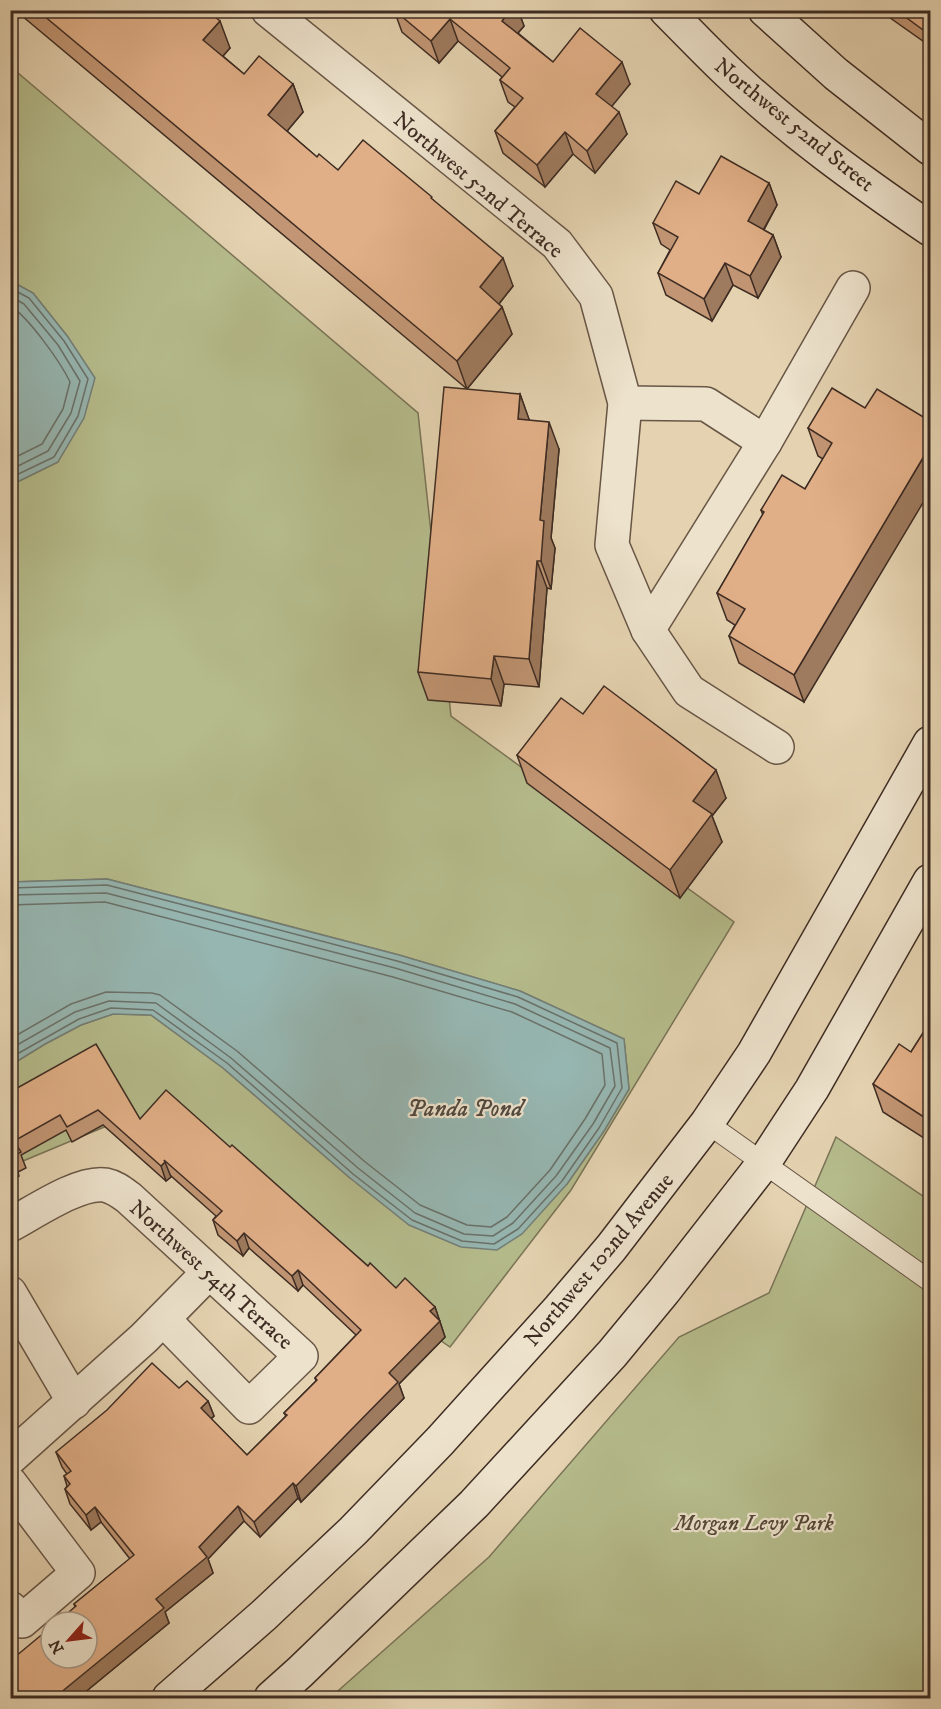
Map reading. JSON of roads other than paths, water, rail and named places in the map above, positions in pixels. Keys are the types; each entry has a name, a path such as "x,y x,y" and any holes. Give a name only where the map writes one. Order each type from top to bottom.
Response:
{"street":[{"name":"Northwest 52nd Terrace","path":"268,10 557,244 596,296 626,403 612,545 648,630 689,691 777,747"},
{"name":"Northwest 52nd Street","path":"666,10 729,73 777,115 833,161 930,229"},
{"path":"765,10 836,74 930,148"},
{"path":"648,630 765,442 853,288"},
{"path":"626,403 706,404 765,442"},
{"name":"Northwest 102nd Avenue","path":"169,1698 264,1616 353,1531 441,1441 611,1248 707,1123 754,1053 930,743"},
{"path":"271,1698 465,1512 624,1339 664,1291 763,1164 812,1089 930,881"},
{"name":"Northwest 54th Terrace","path":"10,1225 83,1187 103,1184 116,1188 301,1356 249,1407 163,1319"},
{"path":"10,1458 163,1319 209,1272"},
{"path":"10,1293 74,1402"},
{"path":"10,1484 78,1573 22,1621 10,1608"}],"lane":[{"path":"707,1123 930,1281"}],"water":[{"path":"11,281 33,293 68,337 95,378 84,418 58,462 11,485"},
{"name":"Panda Pond","path":"107,879 399,955 520,991 624,1039 629,1089 604,1131 567,1184 522,1234 497,1250 461,1247 409,1225 350,1178 223,1068 151,1015 113,1014 81,1025 11,1065 11,882"}],"park label":[{"name":"Morgan Levy Park","path":"754,1522"}]}
